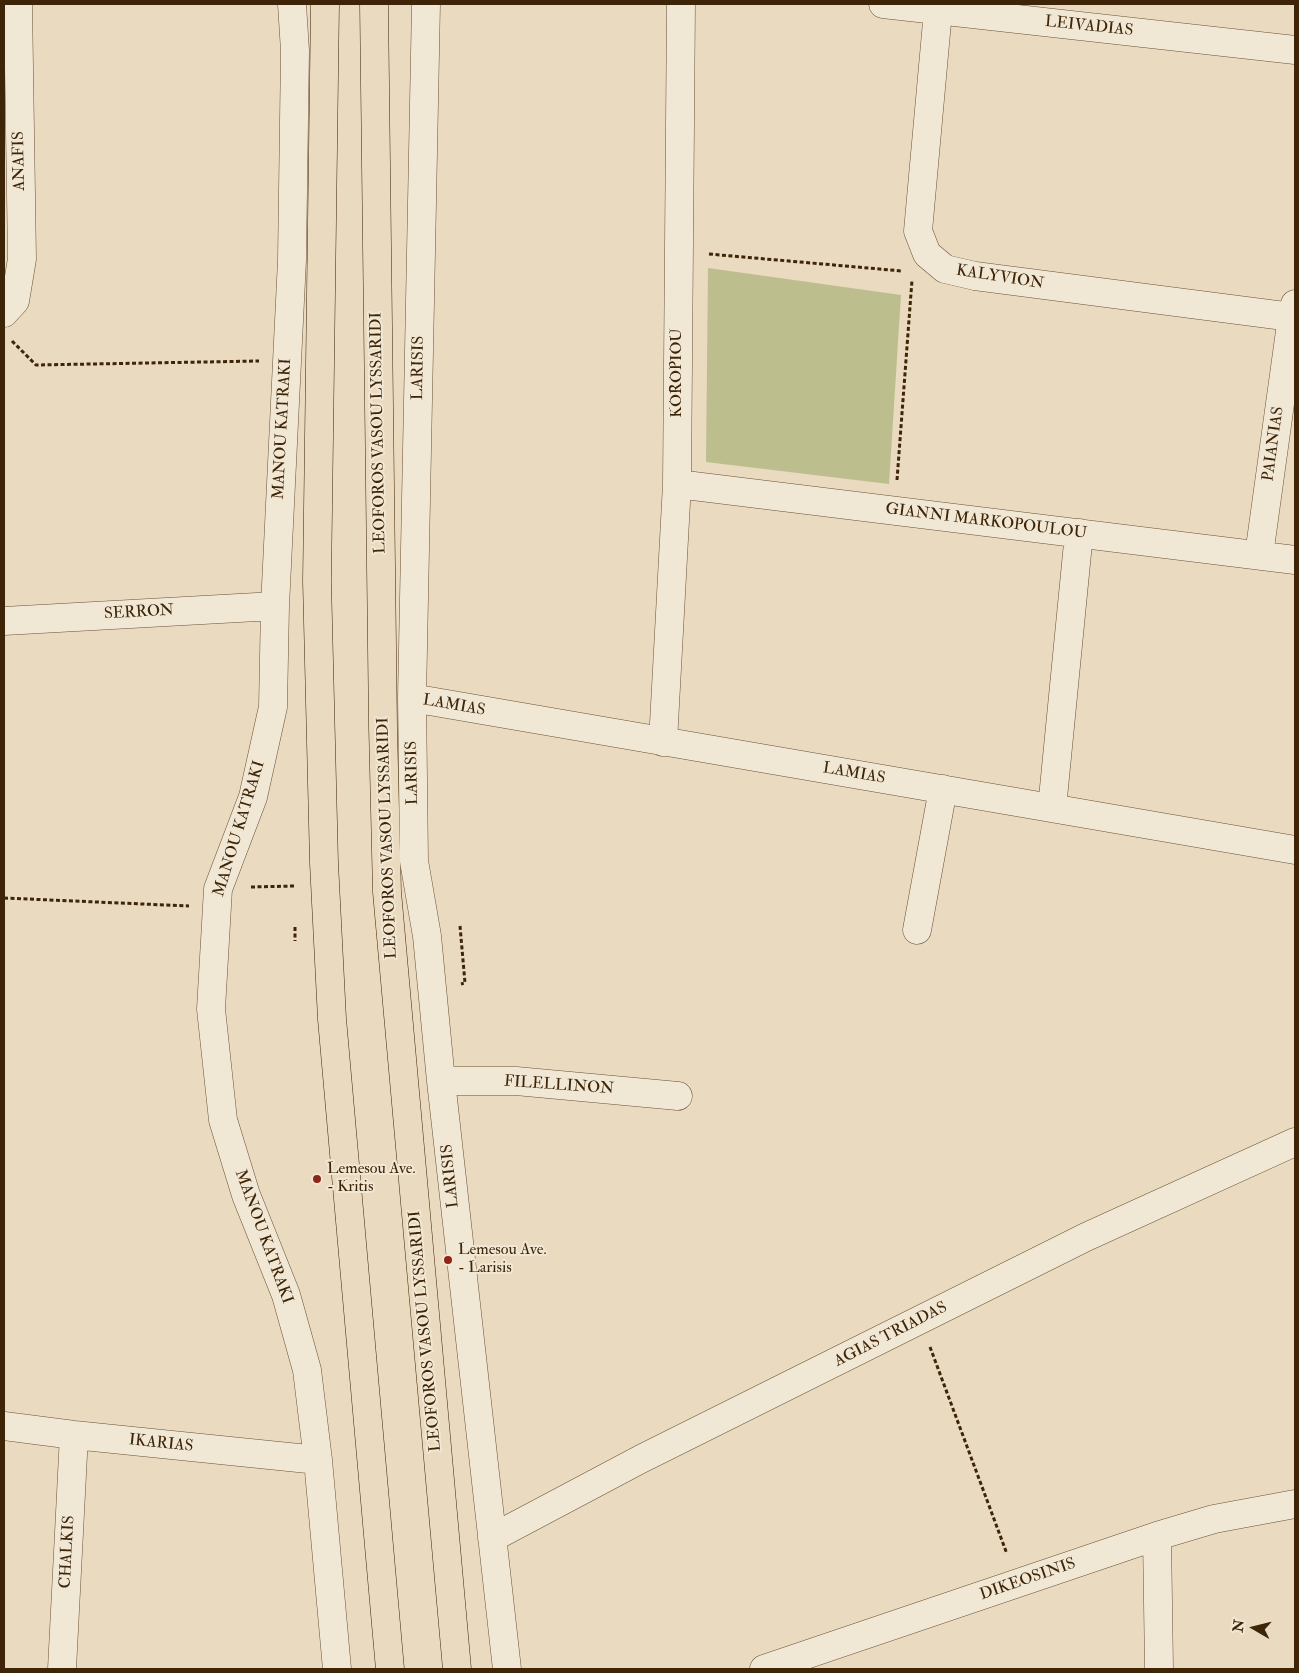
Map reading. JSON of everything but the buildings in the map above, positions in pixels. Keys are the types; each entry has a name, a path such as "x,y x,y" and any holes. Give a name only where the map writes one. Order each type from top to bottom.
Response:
{"main road":[{"path":"326,4 317,581 324,863 332,1019 390,1669"},
{"name":"LEOFOROS VASOU LYSSARIDI","path":"374,4 383,727 387,892 457,1669"}],"street":[{"name":"ANAFIS","path":"7,326 22,258 18,4"},
{"name":"MANOU KATRAKI","path":"292,4 295,50 292,260 275,606 273,707 253,797 218,898 211,1010 223,1120 246,1195 286,1295 307,1370 318,1460 338,1669"},
{"name":"LARISIS","path":"426,4 412,698 414,861 427,936 441,1081 507,1669"},
{"name":"KOROPIOU","path":"663,742 677,484 681,4"},
{"name":"LEIVADIAS","path":"882,4 1295,50"},
{"path":"919,263 918,231 938,11"},
{"name":"KALYVION","path":"919,263 976,276 1294,311"},
{"name":"PAIANIAS","path":"1259,555 1294,311"},
{"name":"GIANNI MARKOPOULOU","path":"677,484 1295,560"},
{"path":"1052,808 1079,533"},
{"name":"SERRON","path":"4,621 275,606"},
{"name":"LAMIAS","path":"412,698 1295,850"},
{"path":"917,930 944,789"},
{"name":"FILELLINON","path":"441,1081 516,1081 678,1096"},
{"name":"AGIAS TRIADAS","path":"492,1538 641,1460 1086,1237 1295,1142"},
{"name":"IKARIAS","path":"4,1426 74,1436 318,1460"},
{"name":"CHALKIS","path":"62,1669 74,1436"},
{"name":"DIKEOSINIS","path":"764,1669 1157,1536 1214,1520 1295,1504"},
{"path":"1157,1536 1158,1669"}],"path":[{"path":"679,251 919,263 894,511"},
{"path":"7,326 36,365 287,361"},
{"path":"4,898 218,898 294,885"},
{"path":"460,926 465,983"},
{"path":"921,1320 1018,1583"}],"green space":[{"path":"708,268 901,295 889,484 706,462"}],"place":[{"name":"Lemesou Ave. - Kritis","path":"317,1179"},
{"name":"Lemesou Ave. - Larisis","path":"448,1260"}]}
